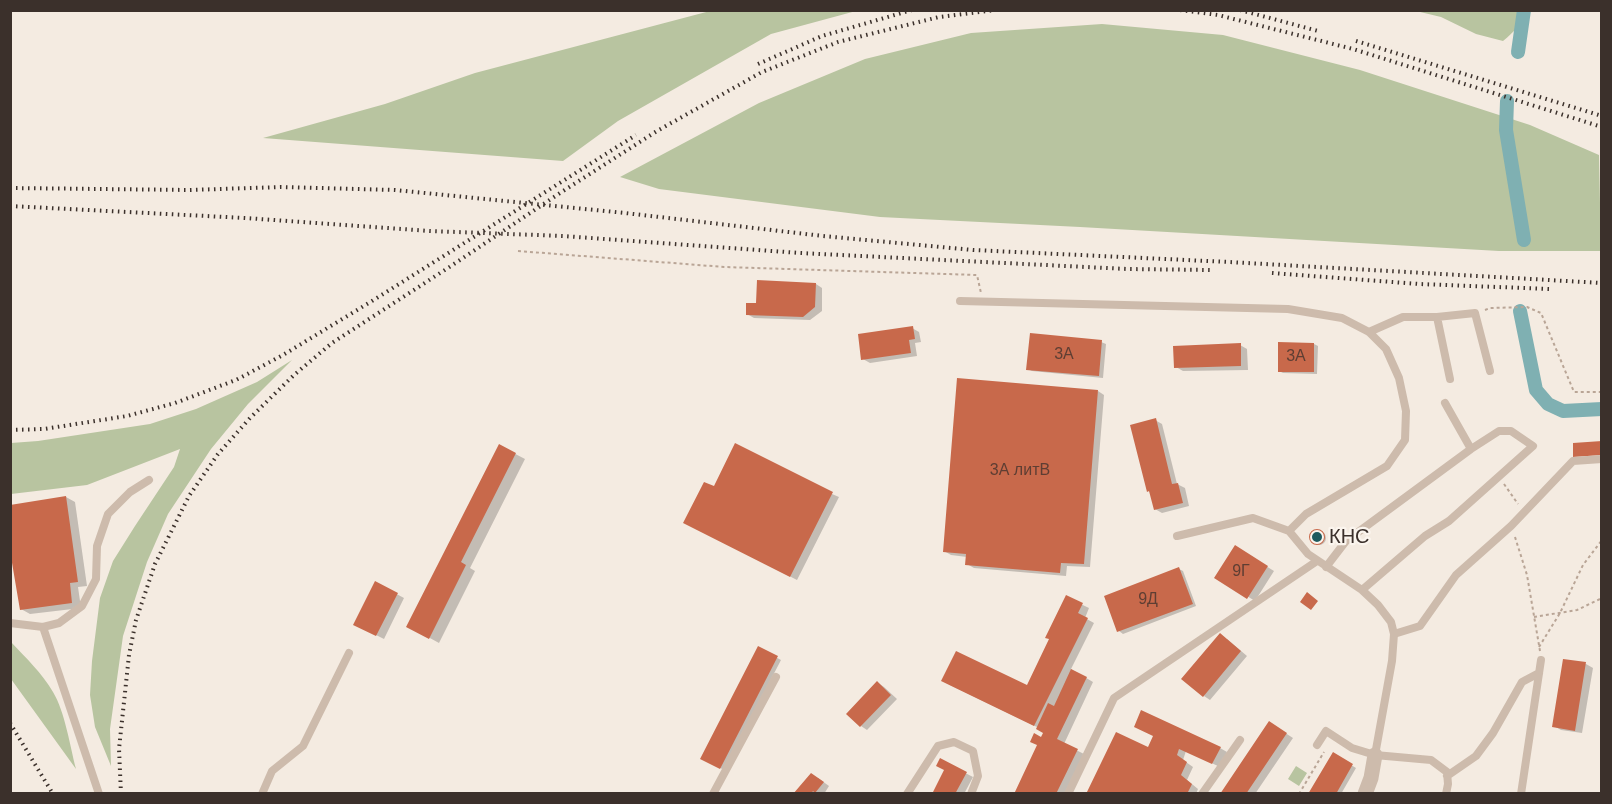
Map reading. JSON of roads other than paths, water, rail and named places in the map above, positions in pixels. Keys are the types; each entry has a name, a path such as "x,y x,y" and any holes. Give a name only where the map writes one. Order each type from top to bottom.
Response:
{"street":[{"path":"1365,794 1371,778 1375,754"}],"lane":[{"path":"960,301 1288,309 1342,318 1369,332 1386,349 1399,378 1406,411 1405,440 1387,466 1306,514 1289,531"},
{"path":"1369,332 1403,316 1437,317 1475,313 1490,371"},
{"path":"1437,317 1450,379"},
{"path":"1445,403 1471,449"},
{"path":"1326,567 1346,542 1471,449 1499,431 1510,431 1533,446 1449,521 1425,536 1362,590"},
{"path":"1394,634 1420,626 1456,575 1511,526 1573,461 1602,459"},
{"path":"10,623 43,627 60,623 82,606 96,579 97,546 108,514 130,492 149,480"},
{"path":"1177,536 1253,518 1289,531 1308,554 1362,590 1378,605 1391,622 1394,634 1392,661 1375,754"},
{"path":"1068,794 1114,698 1317,561"},
{"path":"43,627 99,794"},
{"path":"262,794 272,771 303,746 349,652"},
{"path":"1521,794 1541,660"},
{"path":"1447,776 1476,756 1493,733 1522,682 1539,673"},
{"path":"713,794 776,677"},
{"path":"1317,745 1326,731 1352,748 1375,754 1431,760 1447,772 1446,794"},
{"path":"1202,794 1240,740"},
{"path":"907,794 938,746 954,742 973,751 978,776 971,794"}],"waterway":[{"path":"1518,52 1524,10"},
{"path":"1507,101 1506,130 1524,240"},
{"path":"1520,311 1536,390 1548,404 1563,411 1602,409"}],"railway":[{"path":"758,64 822,36 912,10"},
{"path":"121,794 119,749 129,655 136,620 155,564 189,496 218,454 250,418 294,375 332,343 560,193 657,131 762,72 838,42 939,17 996,10"},
{"path":"1180,10 1218,15 1353,49 1602,127"},
{"path":"1240,10 1318,31"},
{"path":"1356,41 1602,116"},
{"path":"10,430 44,429 127,416 175,403 236,380 283,355 372,301 636,135"},
{"path":"10,188 190,190 281,187 395,190 973,250 1602,283"},
{"path":"10,206 245,218 430,231 563,236 800,253 1127,269 1212,270"},
{"path":"1272,273 1419,284 1550,289"},
{"path":"10,723 53,794"}],"place":[{"name":"КНС","path":"1317,537"}]}
